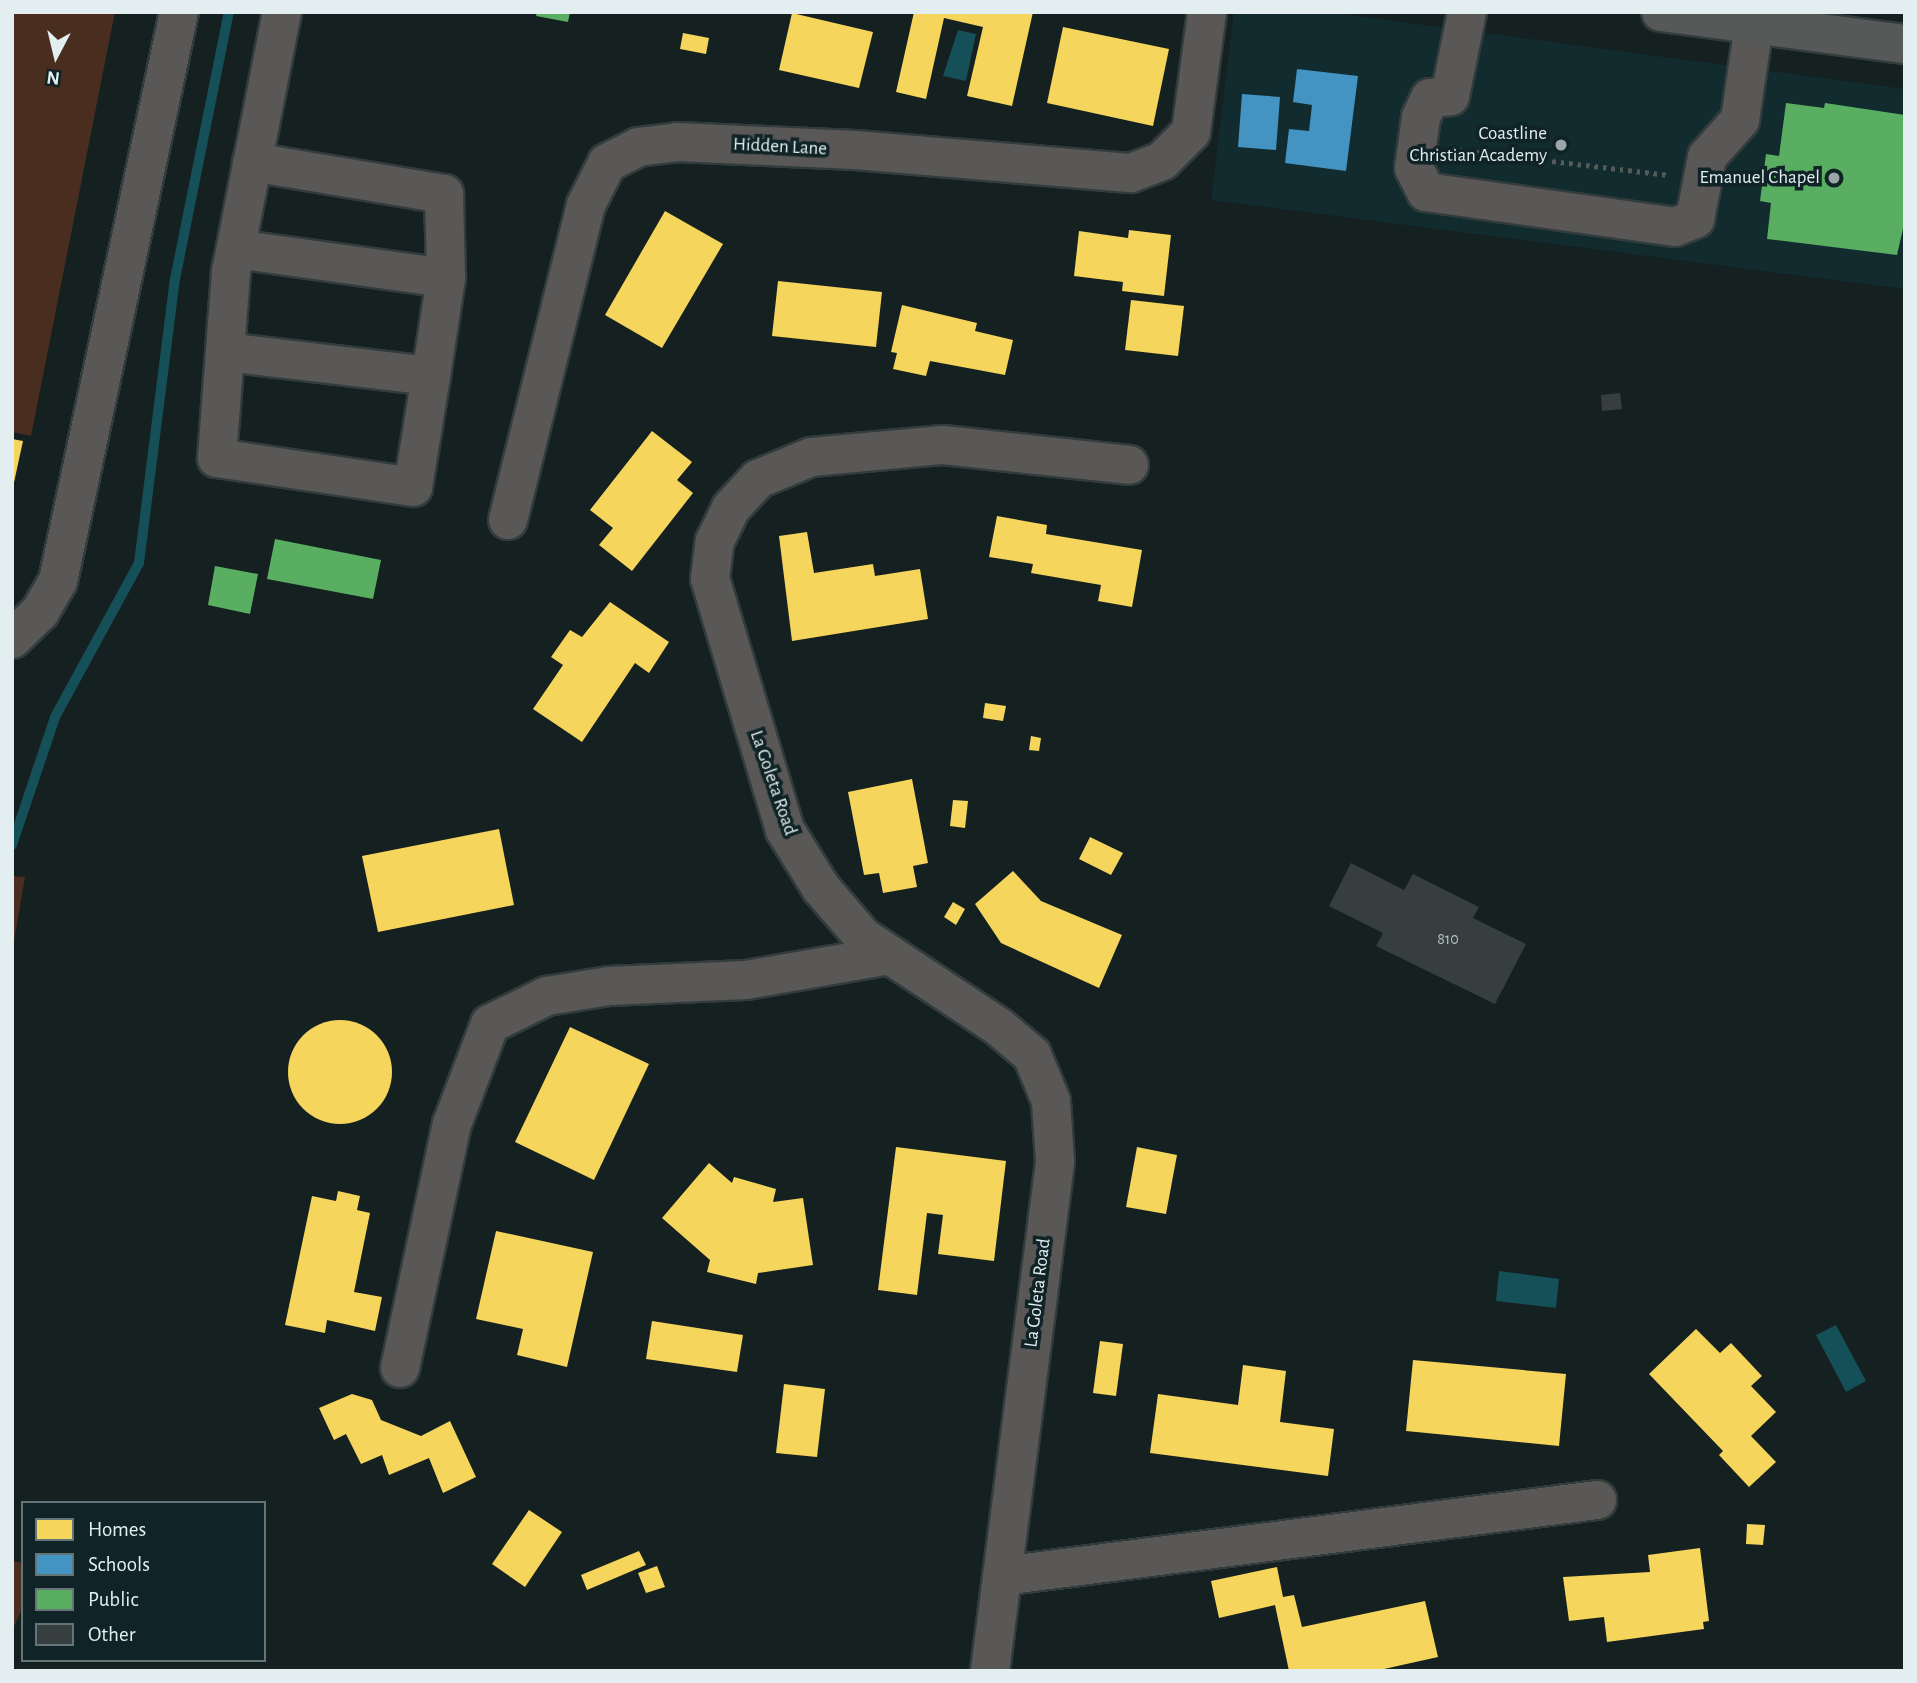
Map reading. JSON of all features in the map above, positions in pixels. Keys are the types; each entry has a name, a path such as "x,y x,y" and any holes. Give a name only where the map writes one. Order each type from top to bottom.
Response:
{"main road":[{"path":"1661,12 1905,44"}],"street":[{"path":"12,639 40,612 58,581 179,12"},
{"path":"252,162 444,194 446,278 413,487 217,458 236,249 252,162 282,12"},
{"name":"Hidden Lane","path":"508,520 586,205 607,163 638,147 677,142 855,150 1131,173 1162,161 1191,132 1207,12"},
{"path":"1466,12 1450,96 1430,98 1421,117 1415,168 1426,192 1682,227 1697,215 1707,157 1740,120 1754,24"},
{"path":"236,249 446,278"},
{"path":"226,352 431,376"},
{"name":"La Goleta Road","path":"990,1671 1055,1162 1051,1101 1032,1055 999,1027 863,937 821,888 785,830 710,579 715,541 730,508 758,478 811,457 864,450 943,445 1129,465"},
{"path":"400,1368 452,1124 490,1024 547,996 609,986 746,980 890,955"},
{"path":"1002,1576 1597,1500"}],"path":[{"path":"1446,148 1702,179"}],"shaded area":[{"path":"12,12 115,12 31,436 12,432"},
{"name":"Coastline Christian Academy","path":"1234,12 1326,12 1905,89 1905,289 1211,200"},
{"path":"12,876 25,877 12,953"},
{"path":"12,1561 21,1563 21,1611 12,1631"}],"water":[{"path":"958,30 976,34 966,81 943,76"},
{"path":"1499,1271 1559,1279 1556,1308 1496,1301"},
{"path":"1836,1325 1866,1381 1846,1392 1816,1335"}],"building: Homes":[{"path":"914,12 1033,12 1012,106 967,96 983,27 944,18 926,99 896,92"},
{"path":"792,13 873,32 859,88 779,70"},
{"path":"1063,27 1169,49 1153,126 1047,103"},
{"path":"683,33 709,38 706,54 680,49"},
{"path":"665,211 723,244 662,348 605,315"},
{"path":"1129,230 1171,235 1164,296 1122,291 1123,282 1074,276 1079,231 1128,238"},
{"path":"778,281 882,292 876,347 772,336"},
{"path":"1131,300 1184,306 1178,356 1125,350"},
{"path":"902,305 977,323 975,331 1013,340 1005,375 930,361 926,376 893,369 897,353 891,352"},
{"path":"652,431 692,462 677,480 693,493 632,571 599,545 613,528 590,510"},
{"path":"12,439 23,441 13,487 12,486"},
{"path":"997,516 1047,525 1046,534 1142,550 1132,607 1098,601 1101,585 1031,573 1033,564 989,557"},
{"path":"807,532 814,573 873,564 875,576 920,569 928,619 792,641 779,536"},
{"path":"610,602 669,642 649,673 635,663 582,742 533,709 563,665 551,657 570,630 582,637"},
{"path":"985,703 1006,706 1003,721 983,718"},
{"path":"1031,736 1041,738 1039,751 1029,750"},
{"path":"912,779 928,863 913,866 917,887 883,893 879,873 864,875 848,792"},
{"path":"953,800 968,801 965,828 950,826"},
{"path":"499,829 514,905 378,932 362,856"},
{"path":"1090,837 1123,853 1111,875 1079,859"},
{"path":"1013,871 1041,901 1122,935 1099,988 1001,943 975,904"},
{"path":"953,902 965,909 956,925 944,917"},
{"path":"340,1020 360,1024 377,1035 388,1052 392,1072 388,1092 377,1109 360,1120 340,1124 320,1120 303,1109 292,1092 288,1072 292,1052 303,1035 320,1024"},
{"path":"570,1027 649,1064 594,1180 515,1142"},
{"path":"896,1147 1006,1161 994,1261 938,1254 943,1215 927,1213 917,1295 878,1290"},
{"path":"1137,1147 1177,1155 1166,1214 1126,1207"},
{"path":"709,1163 732,1183 734,1177 776,1189 773,1202 803,1198 813,1265 758,1273 756,1284 707,1272 710,1260 662,1218"},
{"path":"338,1191 360,1196 357,1210 370,1213 354,1292 382,1297 375,1331 327,1320 325,1333 285,1325 312,1196 336,1201"},
{"path":"496,1231 593,1252 567,1367 517,1355 523,1329 476,1319"},
{"path":"652,1321 743,1335 737,1372 646,1359"},
{"path":"1696,1329 1720,1353 1731,1343 1762,1376 1751,1386 1776,1412 1751,1436 1776,1462 1749,1487 1719,1455 1723,1451 1649,1374"},
{"path":"1100,1341 1123,1344 1116,1396 1093,1393"},
{"path":"1413,1360 1566,1374 1559,1446 1406,1431"},
{"path":"1243,1365 1286,1371 1280,1422 1334,1429 1328,1476 1150,1453 1158,1394 1238,1405"},
{"path":"784,1384 825,1389 817,1457 776,1453"},
{"path":"352,1394 372,1400 381,1420 421,1436 450,1421 476,1477 443,1493 429,1458 389,1475 382,1455 361,1464 346,1434 334,1440 319,1408"},
{"path":"529,1510 562,1532 525,1587 492,1564"},
{"path":"1747,1524 1765,1525 1763,1545 1746,1544"},
{"path":"1700,1548 1709,1621 1703,1622 1704,1629 1607,1642 1604,1617 1569,1621 1563,1577 1650,1572 1648,1555"},
{"path":"639,1551 646,1565 587,1590 581,1575"},
{"path":"657,1566 665,1587 646,1593 638,1573"},
{"path":"1277,1567 1283,1597 1294,1595 1302,1627 1425,1601 1438,1657 1375,1671 1289,1671 1275,1605 1219,1618 1211,1581"}],"building: Schools":[{"path":"1297,69 1358,76 1346,171 1285,163 1289,129 1309,131 1312,105 1293,102"},
{"path":"1242,94 1280,97 1276,150 1238,147"}],"building: Public":[{"path":"537,12 570,12 568,22 536,16"},
{"name":"Emanuel Chapel","path":"1786,103 1824,108 1825,103 1905,115 1905,220 1897,255 1767,239 1771,203 1760,201 1766,154 1779,156"},
{"path":"275,539 381,560 373,599 267,579"},
{"path":"215,566 258,574 250,614 208,605"}],"building: Other":[{"path":"1620,393 1622,409 1602,411 1601,395"},
{"path":"1351,863 1404,890 1413,874 1479,907 1473,918 1526,944 1495,1004 1376,946 1383,933 1329,906"}],"waterway":[{"path":"12,845 55,717 139,563 175,279 229,12"}],"place":[{"name":"Coastline Christian Academy","path":"1561,145"},
{"name":"Emanuel Chapel","path":"1834,178"}]}
